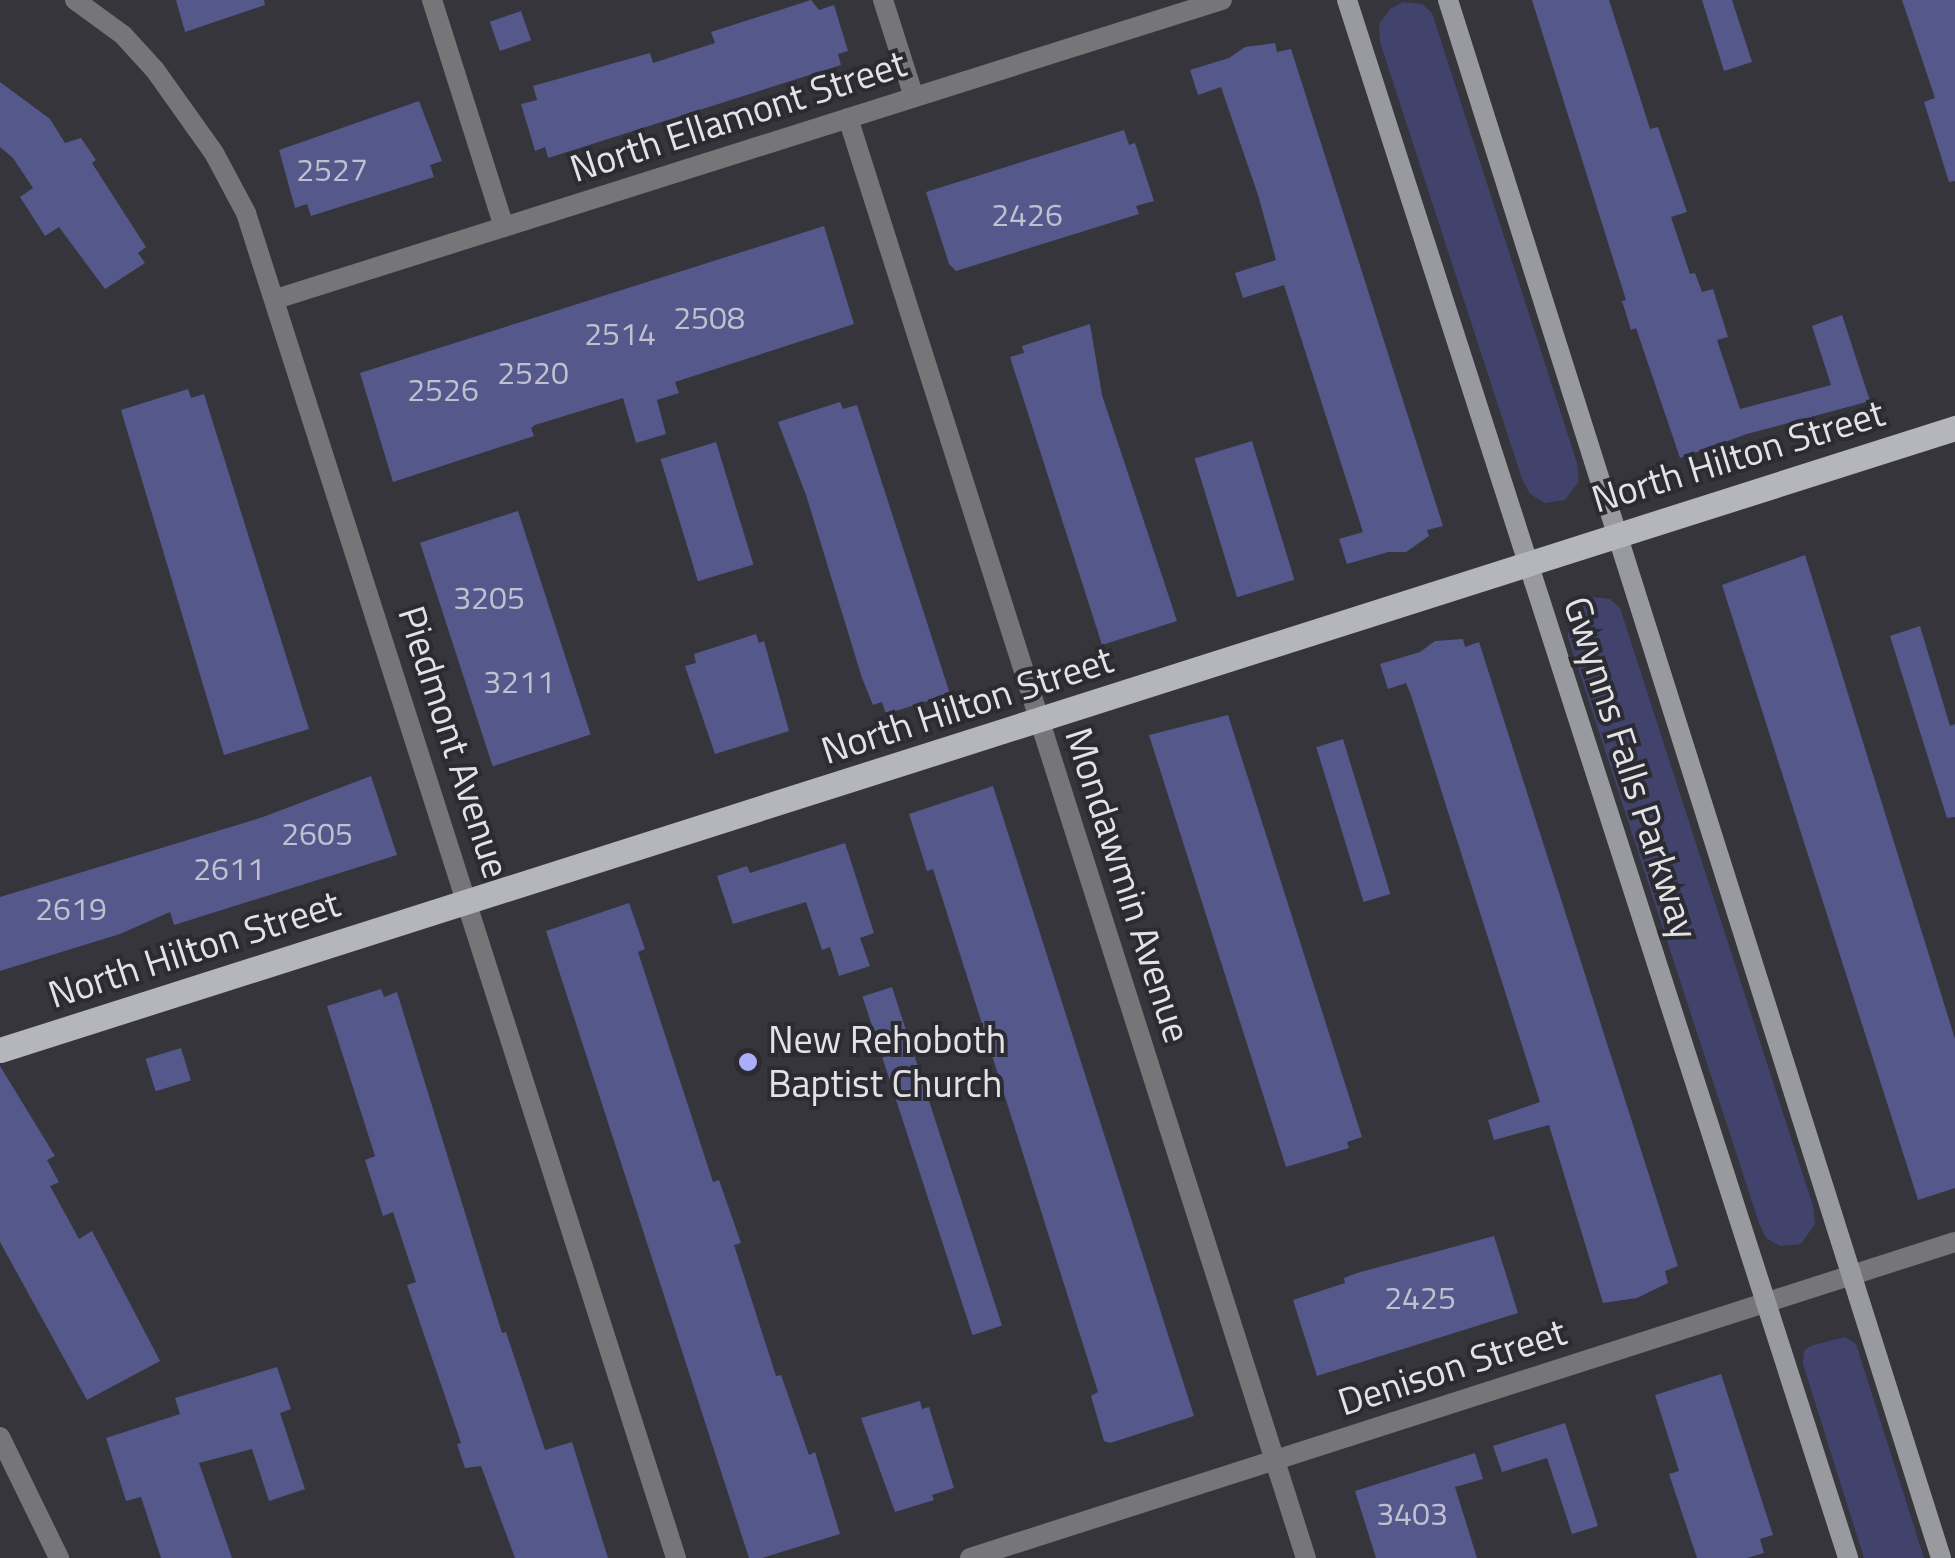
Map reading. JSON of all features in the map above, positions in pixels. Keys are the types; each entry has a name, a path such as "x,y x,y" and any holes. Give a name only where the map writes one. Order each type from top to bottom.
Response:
{"main road":[{"name":"Gwynns Falls Parkway","path":"1347,0 1848,1558"},
{"name":"Gwynns Falls Parkway","path":"1448,0 1940,1558"},
{"name":"North Hilton Street","path":"0,1050 1333,629 1616,532 1955,428"}],"street":[{"name":"Piedmont Avenue","path":"75,0 123,35 184,108 246,213 676,1558"},
{"path":"432,0 504,227"},
{"path":"883,0 914,97"},
{"name":"North Ellamont Street","path":"276,299 1222,0"},
{"name":"Mondawmin Avenue","path":"848,118 1306,1558"},
{"name":"Denison Street","path":"970,1558 1955,1242"},
{"path":"0,1437 58,1558"}],"shaded area":[{"path":"1403,2 1422,4 1432,13 1577,463 1579,481 1565,500 1545,503 1530,494 1522,479 1380,42 1379,24 1390,9"},
{"path":"1592,597 1610,599 1620,608 1813,1206 1815,1224 1801,1244 1780,1246 1766,1238 1759,1223 1568,637 1568,619 1578,604"},
{"path":"1845,1337 1856,1344 1924,1558 1864,1558 1803,1364 1804,1351 1810,1346"}],"building":[{"path":"176,0 264,0 265,5 185,32"},
{"path":"811,0 819,10 834,5 848,51 838,54 841,65 548,158 545,147 535,151 521,104 537,100 533,86 650,53 653,63 715,43 711,32"},
{"path":"1532,0 1609,0 1650,129 1658,127 1687,212 1671,217 1690,274 1695,273 1702,292 1713,289 1728,337 1717,340 1740,409 1831,385 1812,326 1842,315 1870,401 1747,434 1680,458 1636,328 1631,330 1622,301 1626,300"},
{"path":"1702,0 1732,0 1752,62 1724,71"},
{"path":"1902,0 1955,0 1955,181 1949,182 1924,102 1935,98"},
{"path":"521,11 531,40 500,51 490,22"},
{"path":"1275,43 1277,52 1291,49 1443,526 1427,530 1429,536 1406,552 1388,552 1347,564 1339,539 1363,532 1284,285 1243,298 1235,273 1276,260 1258,195 1221,87 1198,95 1190,70 1229,58 1245,47"},
{"path":"0,82 50,119 65,143 81,138 96,160 92,163 146,247 138,253 145,263 105,289 59,227 45,236 20,197 33,188 13,158 0,147"},
{"path":"419,101 442,161 430,165 434,177 311,216 307,204 295,208 279,150"},
{"path":"1124,130 1129,145 1135,143 1154,201 1136,206 1139,214 956,271 949,264 926,192"},
{"path":"824,226 854,324 675,382 679,393 657,400 666,434 636,443 623,398 535,425 531,428 534,436 393,482 360,373"},
{"path":"1090,324 1102,395 1177,621 1102,645 1010,357 1024,353 1022,346"},
{"path":"188,389 191,398 204,394 309,729 224,755 121,410"},
{"path":"840,402 843,409 857,405 950,694 886,714 882,702 873,705 862,678 806,495 778,422"},
{"path":"1252,441 1294,580 1237,597 1195,459"},
{"path":"716,442 753,564 698,581 661,459"},
{"path":"518,511 591,734 493,766 420,543"},
{"path":"1805,555 1955,1039 1955,1188 1918,1200 1722,585"},
{"path":"1920,626 1950,726 1955,724 1955,817 1947,818 1890,636"},
{"path":"756,634 759,643 764,641 789,731 715,754 685,666 696,663 694,654"},
{"path":"1463,639 1465,647 1479,642 1678,1266 1665,1271 1668,1283 1637,1298 1603,1303 1549,1125 1494,1140 1488,1120 1540,1102 1411,695 1406,683 1388,689 1380,664 1420,652 1435,641"},
{"path":"1228,715 1362,1137 1347,1142 1349,1148 1286,1167 1149,735"},
{"path":"1343,739 1390,894 1364,902 1316,747"},
{"path":"371,776 397,855 174,925 170,912 120,934 0,971 0,897 263,817"},
{"path":"993,786 1194,1416 1110,1443 1104,1441 1091,1396 1098,1392 933,869 927,871 909,814"},
{"path":"845,843 874,933 860,938 870,966 839,976 830,947 822,950 806,902 733,924 717,876 747,866 750,873"},
{"path":"629,903 645,949 638,952 713,1182 719,1180 741,1243 734,1245 776,1376 781,1375 809,1455 815,1452 840,1534 762,1558 749,1558 546,931"},
{"path":"892,987 1002,1326 973,1335 863,997"},
{"path":"381,989 384,997 397,992 502,1333 506,1332 545,1450 572,1442 608,1558 515,1558 481,1466 465,1468 457,1444 461,1443 407,1285 416,1282 393,1212 383,1216 365,1160 375,1156 327,1006"},
{"path":"181,1048 191,1081 156,1091 146,1059"},
{"path":"0,1066 55,1156 47,1160 59,1182 50,1186 79,1239 92,1231 160,1361 87,1400 0,1242"},
{"path":"1494,1236 1518,1313 1317,1376 1293,1300 1345,1283 1344,1278 1357,1273"},
{"path":"277,1367 291,1409 280,1413 305,1489 269,1501 252,1449 199,1463 232,1558 161,1558 141,1497 126,1501 106,1438 180,1414 175,1398"},
{"path":"1721,1374 1773,1535 1760,1539 1764,1553 1747,1558 1697,1558 1669,1474 1679,1471 1655,1395"},
{"path":"920,1401 922,1409 929,1407 954,1488 932,1495 934,1500 895,1512 861,1418"},
{"path":"1565,1423 1598,1526 1572,1534 1547,1458 1502,1472 1493,1446"},
{"path":"1475,1453 1483,1479 1455,1487 1477,1558 1376,1558 1355,1491"}],"place":[{"name":"New Rehoboth Baptist Church","path":"748,1062"}]}
